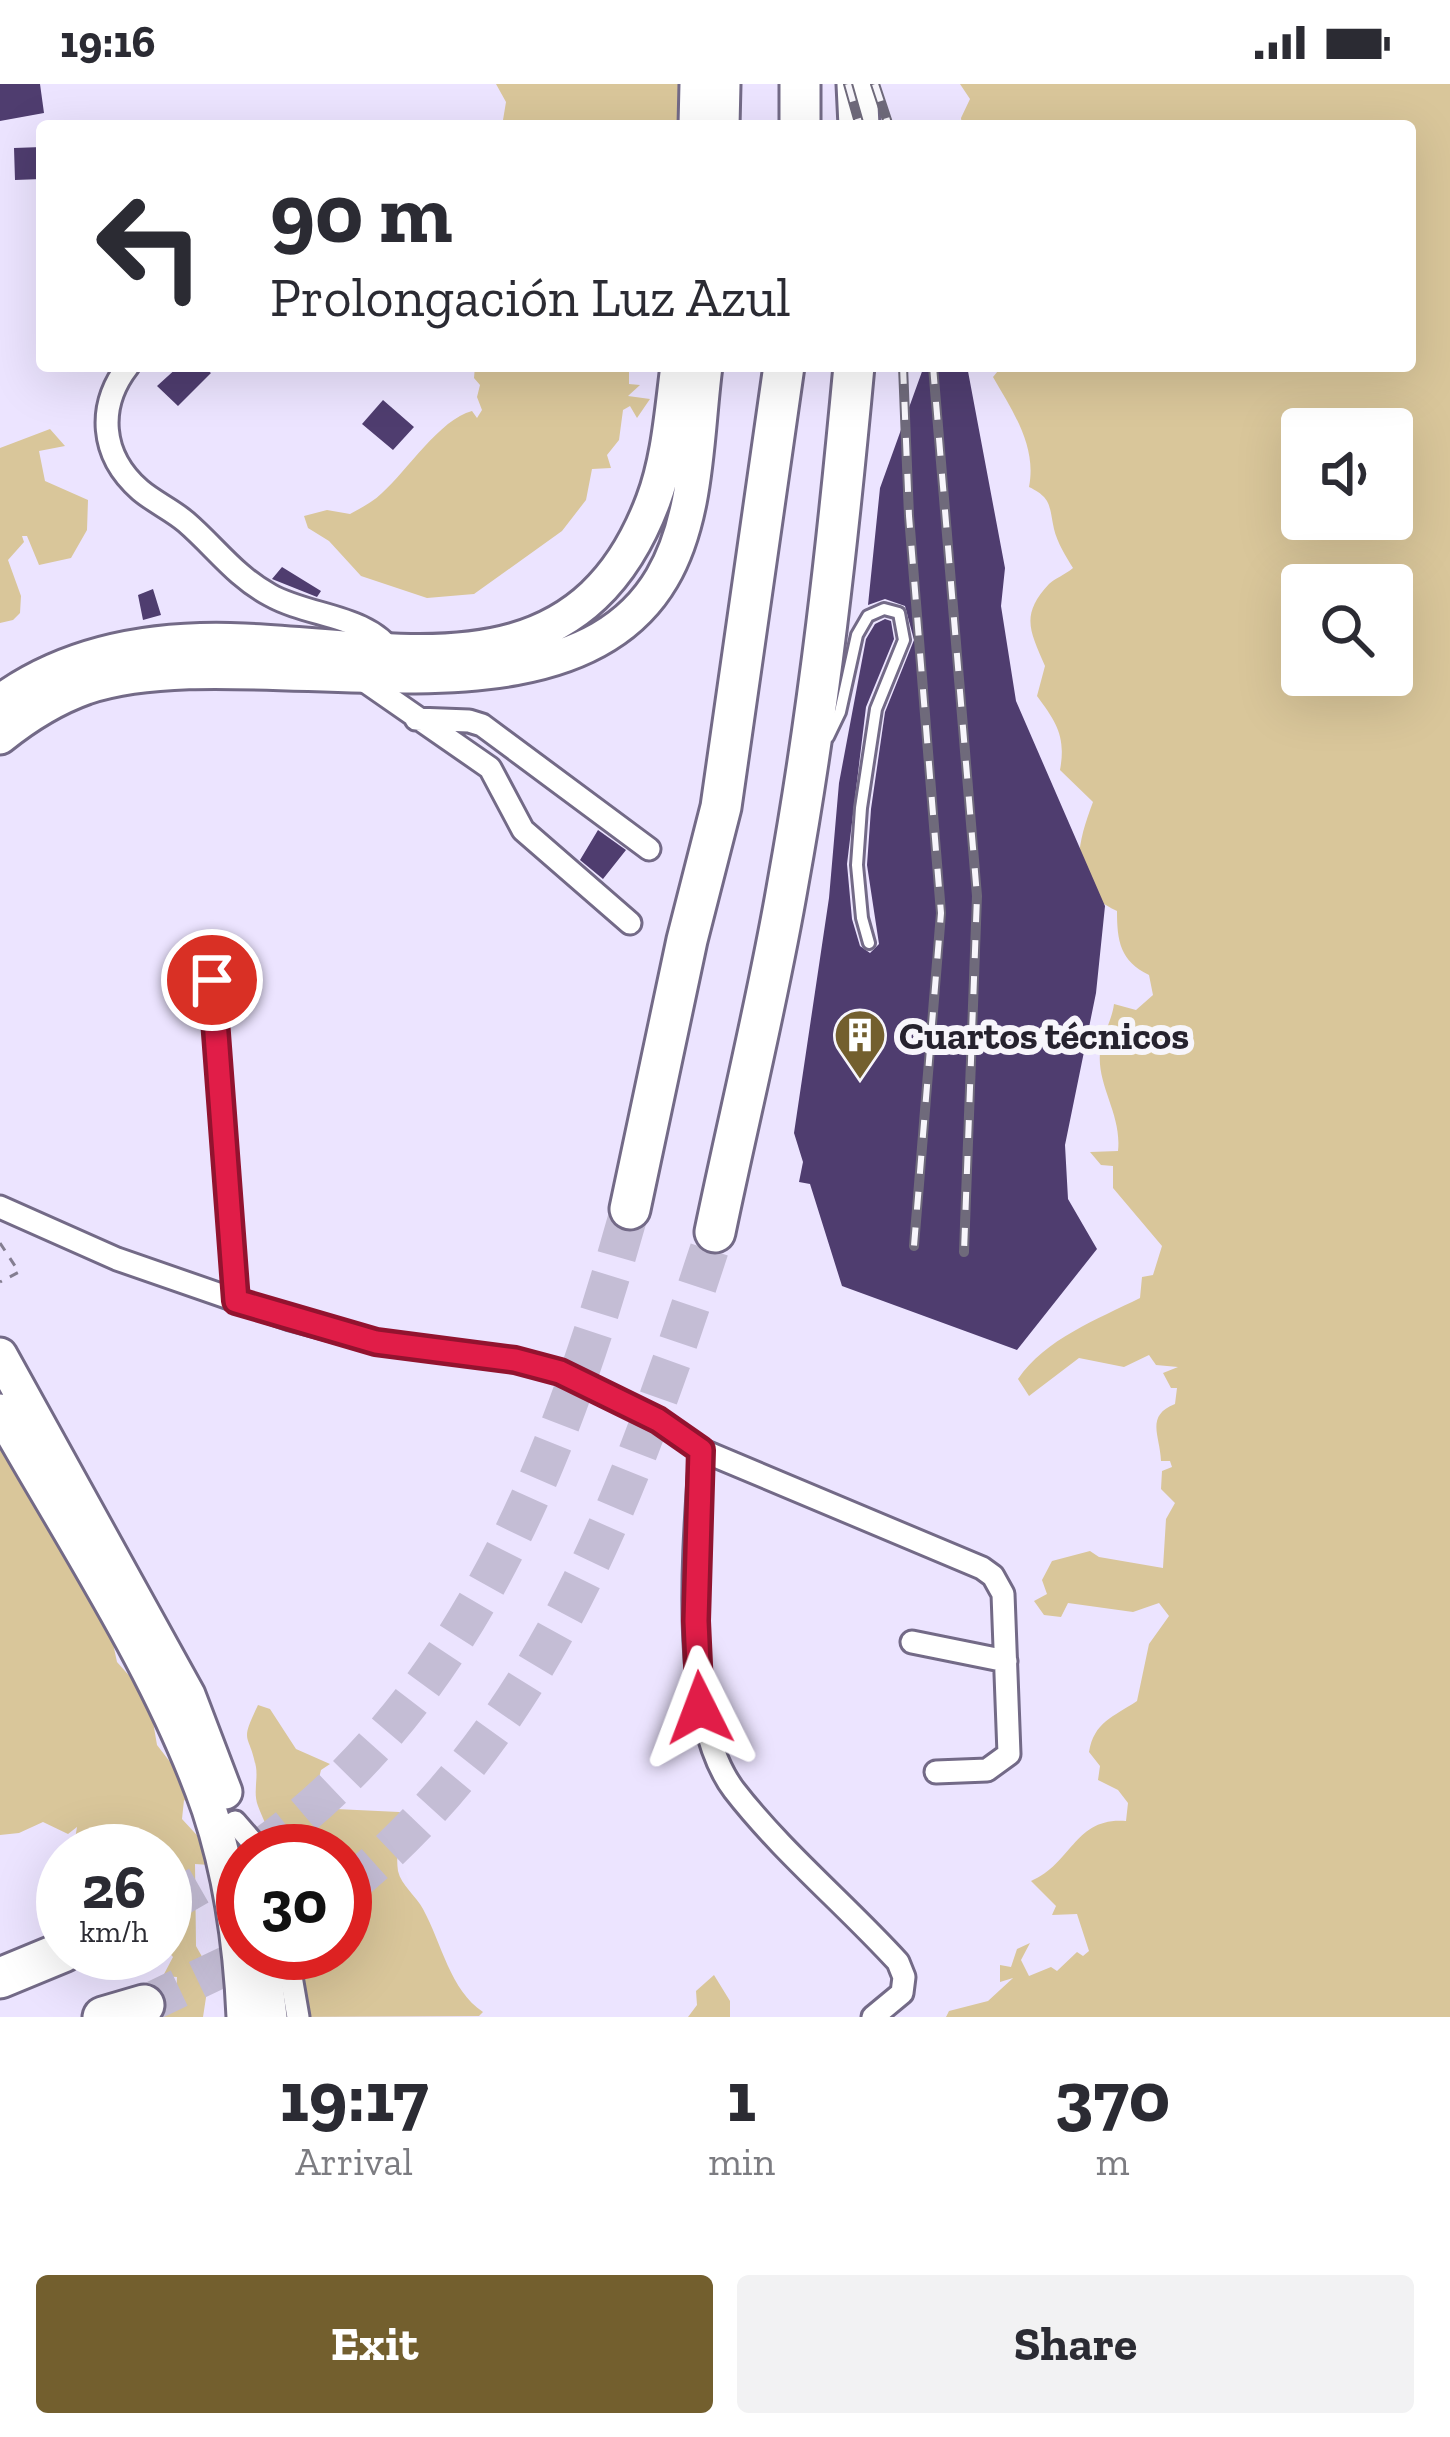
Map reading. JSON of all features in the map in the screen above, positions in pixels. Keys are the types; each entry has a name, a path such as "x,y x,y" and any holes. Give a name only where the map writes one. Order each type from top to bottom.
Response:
{"highway":[{"path":"800,84 800,120"},
{"path":"857,84 860,120"},
{"path":"630,1209 687,940 721,807 783,372"},
{"path":"715,1232 805,783 824,657 853,372"},
{"path":"0,1978 36,1963"},
{"path":"103,2017 144,2005"}],"main road":[{"path":"696,120 697,84"},
{"path":"722,120 723,84"},
{"path":"0,702 21,686 71,662 149,645 244,641 394,654 486,647 538,632 581,608 609,582 654,499 677,372"},
{"path":"0,737 62,697 130,677 237,669 460,674 531,664 598,643 629,621 662,578 680,537 704,372"},
{"path":"0,1355 188,1694 234,1824"},
{"path":"0,1411 168,1711 194,1772 225,1870 244,2017"},
{"path":"265,1980 270,2017"}],"street":[{"path":"124,372 113,386 105,420 119,466 135,486 188,524 226,565 266,594 375,632 394,654"},
{"path":"355,675 490,768 523,830 630,923"},
{"path":"416,719 482,725 649,848"},
{"path":"212,980 236,1301"},
{"path":"0,1207 117,1259 236,1301 376,1342 515,1360 560,1372 641,1411 701,1450 982,1568 1003,1594 1009,1754 986,1770 936,1772"},
{"path":"701,1450 696,1621 700,1708 706,1734 733,1788 898,1962 904,1977 902,1993 877,2014"},
{"path":"912,1642 1006,1661"},
{"path":"292,1980 298,2017"}],"lane":[{"path":"805,783 841,712 857,635 868,616 884,609 898,613 904,640 877,709 861,808 857,865 869,943"}],"path":[{"path":"0,1243 19,1272 0,1282"}],"shaded area":[{"path":"496,84 679,84 677,120 503,120 506,102"},
{"path":"960,84 1450,84 1450,2017 946,2017 949,2011 988,2001 1013,1978 1000,1982 1000,1965 1011,1967 1017,1949 1030,1943 1021,1960 1029,1976 1051,1967 1057,1971 1077,1952 1083,1956 1089,1951 1077,1914 1052,1915 1056,1906 1031,1881 1095,1826 1126,1821 1128,1803 1118,1790 1098,1780 1100,1766 1089,1752 1100,1727 1137,1701 1149,1644 1169,1616 1159,1603 1133,1612 1068,1603 1061,1617 1044,1615 1034,1601 1047,1594 1042,1580 1052,1561 1090,1551 1099,1557 1163,1568 1166,1519 1175,1503 1161,1489 1162,1471 1172,1467 1170,1461 1161,1461 1156,1427 1160,1414 1175,1404 1177,1388 1171,1388 1163,1373 1178,1367 1156,1365 1149,1355 1124,1367 1079,1358 1029,1396 1018,1379 1057,1341 1140,1298 1142,1277 1153,1275 1162,1246 1113,1188 1113,1166 1101,1165 1090,1152 1118,1151 1100,1065 1114,1004 1136,1010 1153,995 1149,975 1122,949 1117,911 1089,891 1083,878 1080,850 1093,802 1060,770 1058,731 1037,696 1045,666 1030,624 1040,595 1073,568 1057,539 1048,504 1029,487 1026,443 993,377 997,372 1416,372 1416,120 961,120 970,99"},
{"path":"474,372 629,372 629,384 640,385 628,396 650,399 637,418 630,406 623,410 619,440 607,455 611,468 592,469 586,500 562,531 474,594 427,598 361,576 329,541 308,528 304,516 327,510 350,514 363,507 448,424 472,411 477,418 482,410 477,397 480,385"},
{"path":"50,429 65,446 39,451 45,481 88,500 87,530 71,558 39,565 27,536 22,536 24,542 8,560 21,596 20,613 0,623 0,448"},
{"path":"0,1383 111,1634 117,1662 149,1698 157,1745 197,1797 197,1806 184,1800 182,1819 187,1824 43,1822 0,1835"},
{"path":"258,1705 270,1709 296,1749 330,1764 321,1770 318,1782 336,1809 399,1812 412,1818 398,1849 400,1876 423,1909 462,1992 483,2012 479,2016 285,2017 278,1996 282,1980 372,1980 372,1824 265,1824 257,1801 249,1726"},
{"path":"192,1830 206,1845 210,1865 195,1864 196,1946 215,1980 207,1991 203,2017 140,2017 176,1998 177,1980 192,1980"},
{"path":"714,1975 730,2001 730,2017 688,2017 697,2005 696,1991"}],"building":[{"path":"0,84 40,84 44,113 0,121"},
{"path":"36,147 36,179 15,180 14,148"},
{"path":"172,372 211,373 178,406 157,386"},
{"path":"922,372 968,372 1005,568 1001,606 1016,701 1105,906 1096,993 1065,1145 1068,1199 1097,1249 1017,1350 842,1286 810,1184 799,1182 803,1162 794,1133 829,898 839,783 866,639 875,624 885,619 891,621 894,639 866,707 847,864 852,919 860,946 870,953 879,944 867,865 871,809 885,712 914,640 905,606 885,599 868,605 880,488"},
{"path":"383,400 414,427 393,450 362,424"},
{"path":"282,567 321,591 317,597 272,579"},
{"path":"153,589 161,615 143,620 138,595"},
{"path":"598,830 626,850 603,879 580,860"}],"tunnel":[{"path":"290,1824 331,1790 395,1721 451,1645 498,1564 573,1390 630,1209"},
{"path":"372,1864 417,1823 479,1750 532,1672 578,1589 653,1414 715,1232"},
{"path":"192,1889 216,1876"},
{"path":"144,2005 216,1971"}],"railway":[{"path":"848,84 858,120"},
{"path":"875,84 887,120"},
{"path":"903,372 909,516 941,913 914,1246"},
{"path":"933,372 977,896 964,1252"}],"place":[{"name":"Cuartos técnicos","path":"860,1081"}],"route":[{"path":"212,980 236,1301 376,1342 542,1366 624,1402 701,1450 696,1621 700,1708"}]}
